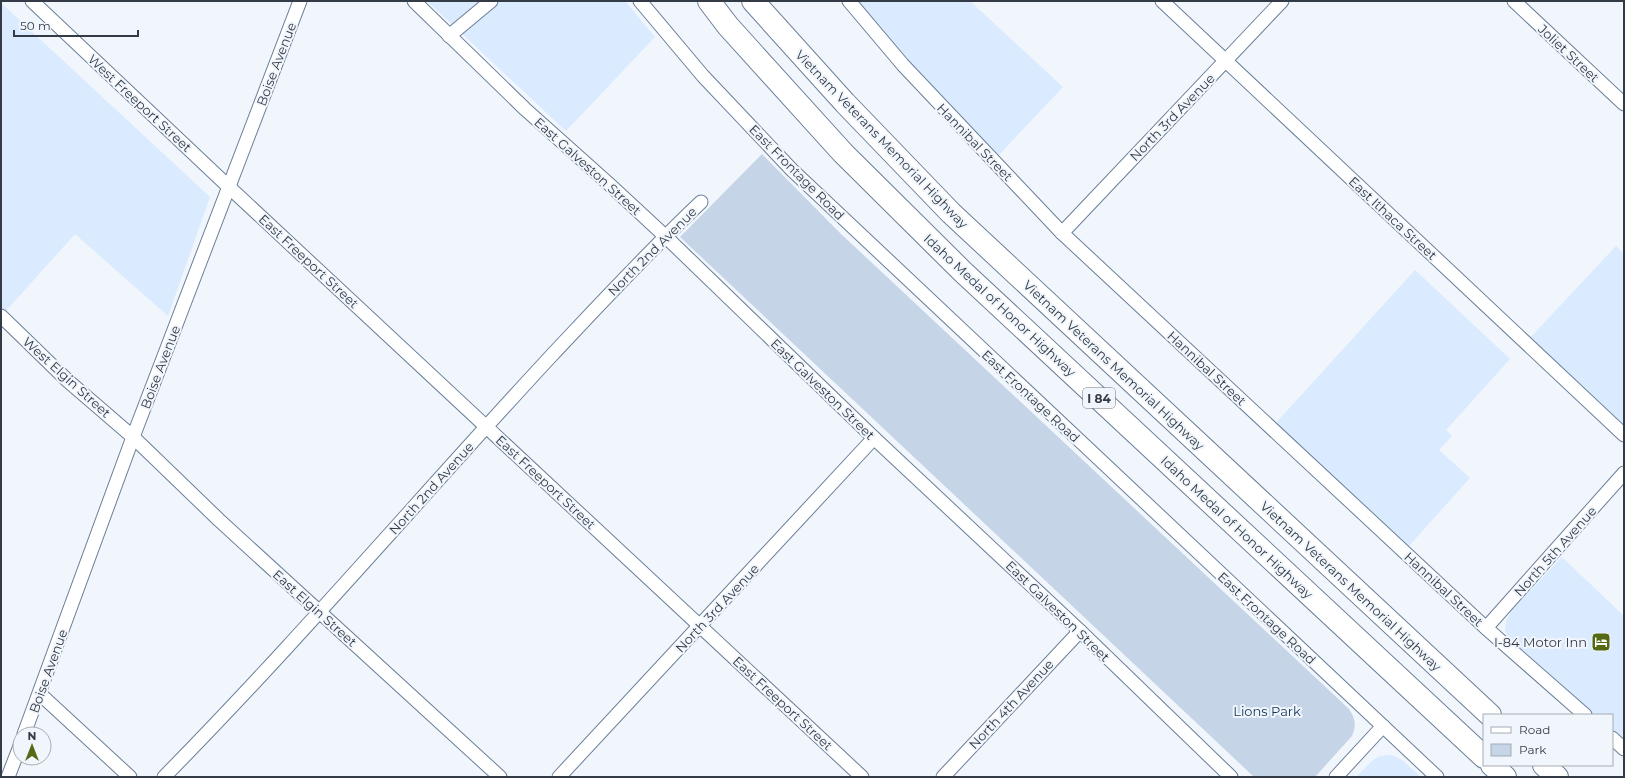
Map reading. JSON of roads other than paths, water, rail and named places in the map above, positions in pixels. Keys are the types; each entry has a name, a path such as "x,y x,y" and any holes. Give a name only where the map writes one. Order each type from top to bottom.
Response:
{"highway":[{"path":"700,1 728,26"},
{"name":"Idaho Medal of Honor Highway","path":"709,1 728,26 843,154 963,272 1483,756"},
{"name":"Vietnam Veterans Memorial Highway","path":"754,1 845,103 951,213 1489,714"},
{"path":"1493,766 1505,777"},
{"path":"1545,766 1557,777"}],"street":[{"name":"West Freeport Street","path":"32,1 230,188"},
{"name":"Boise Avenue","path":"27,726 133,437 230,188 300,1"},
{"name":"East Galveston Street","path":"414,1 525,109 665,236 874,438 1080,631 1231,777"},
{"path":"449,36 491,1"},
{"name":"East Frontage Road","path":"640,1 703,76 792,170 1437,777"},
{"name":"Hannibal Street","path":"849,1 902,65 1062,233 1486,628 1585,714"},
{"name":"East Ithaca Street","path":"1162,1 1624,434"},
{"name":"North 3rd Avenue","path":"1062,233 1282,1"},
{"name":"Joliet Street","path":"1514,1 1624,104"},
{"name":"East Freeport Street","path":"230,188 862,777"},
{"name":"North 2nd Avenue","path":"164,777 231,709 320,612 486,426 665,236 701,202"},
{"name":"West Elgin Street","path":"1,316 68,381 133,437"},
{"name":"East Elgin Street","path":"133,437 219,520 500,777"},
{"name":"North 3rd Avenue","path":"560,777 874,438"},
{"name":"North 5th Avenue","path":"1486,628 1624,473"},
{"name":"North 4th Avenue","path":"943,777 1080,631"},
{"path":"40,694 130,777"},
{"path":"1336,777 1383,726"},
{"path":"1613,739 1624,749"},
{"path":"8,777 12,766"}],"place":[{"name":"I-84 Motor Inn","path":"1601,642"}],"park label":[{"name":"Lions Park","path":"1267,711"}]}
